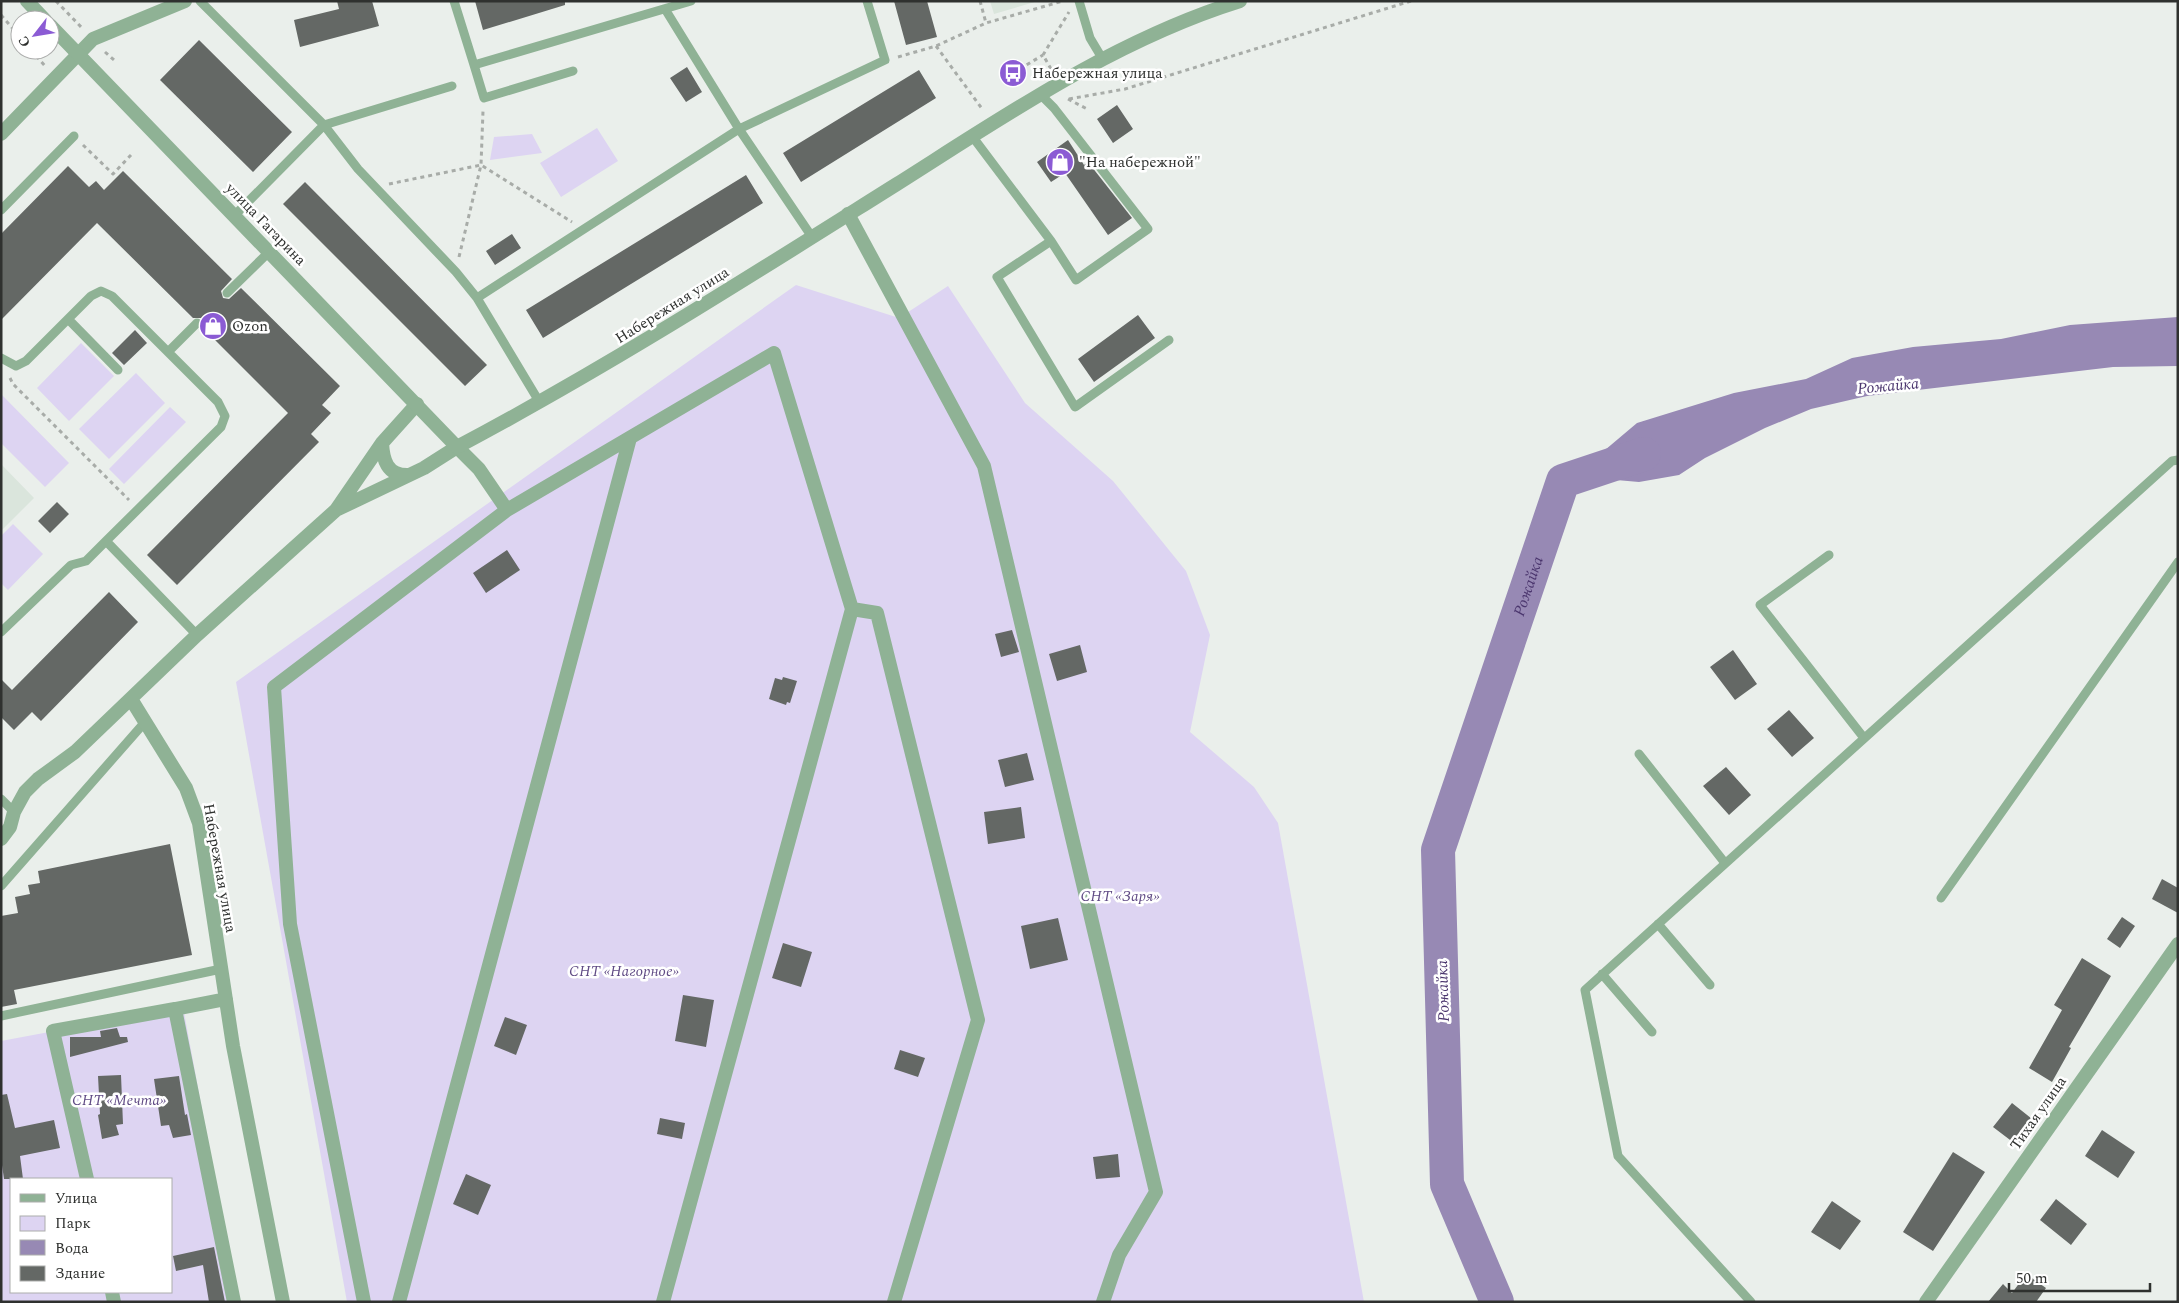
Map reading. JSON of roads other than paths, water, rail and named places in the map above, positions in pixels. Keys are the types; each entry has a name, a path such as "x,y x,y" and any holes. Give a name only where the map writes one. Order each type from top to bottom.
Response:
{"street":[{"path":"1,134 57,79 93,39 185,1"},
{"name":"Набережная улица","path":"336,510 424,468 457,447 540,403 654,336 972,136 1102,58 1159,30 1240,1"},
{"name":"улица Гагарина","path":"60,35 479,469 507,510"},
{"path":"848,214 984,466 1152,1173 1156,1192 1120,1255 1102,1302"},
{"path":"364,1302 290,924 274,687 507,510 774,353 852,609 663,1302"},
{"name":"Набережная улица","path":"283,1302 226,999 199,823 194,804 186,788 131,699 197,636 336,510 382,443 416,404"},
{"path":"399,1302 630,438"},
{"path":"382,443 382,456 386,465 392,472 407,475"},
{"path":"852,609 877,613 978,1020 894,1302"},
{"path":"1,839 10,827 14,812 24,792 38,779 75,752 131,699"},
{"name":"Тихая улица","path":"1926,1302 2178,944"},
{"path":"87,1178 53,1032 226,999"},
{"path":"175,1009 234,1302"}],"lane":[{"path":"200,1 324,125 358,169 456,272 477,298 540,403"},
{"path":"454,1 484,98 573,71"},
{"path":"474,65 691,1"},
{"path":"477,298 739,129 885,60 867,1"},
{"path":"1079,1 1090,38 1102,58"},
{"path":"665,9 739,129 812,237"},
{"path":"235,215 324,125 452,86"},
{"path":"972,136 1051,240 1076,280 1148,229 1054,108 1040,95"},
{"path":"1,210 74,136"},
{"path":"1051,240 997,277 1075,407 1169,340"},
{"path":"227,294 270,251"},
{"path":"1,358 16,366 26,361 91,296 101,291 112,296 218,402 225,416 221,427 86,561 71,565 1,632"},
{"path":"68,319 118,370"},
{"path":"168,352 197,323"},
{"path":"1751,1302 1618,1156 1585,990 2165,467 2172,461 2178,460"},
{"path":"106,541 197,636"},
{"path":"1829,555 1760,605 1864,738"},
{"path":"1941,898 2178,562"},
{"path":"1,886 145,722"},
{"path":"1639,754 1725,863"},
{"path":"1,800 14,812"},
{"path":"1658,924 1710,985"},
{"path":"1,1016 221,969"},
{"path":"1602,974 1652,1032"}],"water":[{"path":"2178,317 2178,366 2113,367 1867,396 1811,409 1765,428 1705,458 1679,475 1639,482 1605,479 1599,462 1605,450 1637,423 1734,393 1806,379 1852,358 1913,347 2001,339 2070,325"}],"waterway":[{"name":"Рожайка","path":"1497,1302 1447,1184 1438,850 1563,481 1644,454"}],"place":[{"name":"Набережная улица","path":"1013,73"},
{"name":"\"На набережной\"","path":"1060,162"},
{"name":"Ozon","path":"213,326"}],"park label":[{"name":"СНТ «Заря»","path":"1120,896"},
{"name":"СНТ «Нагорное»","path":"624,971"},
{"name":"СНТ «Мечта»","path":"119,1100"}]}
